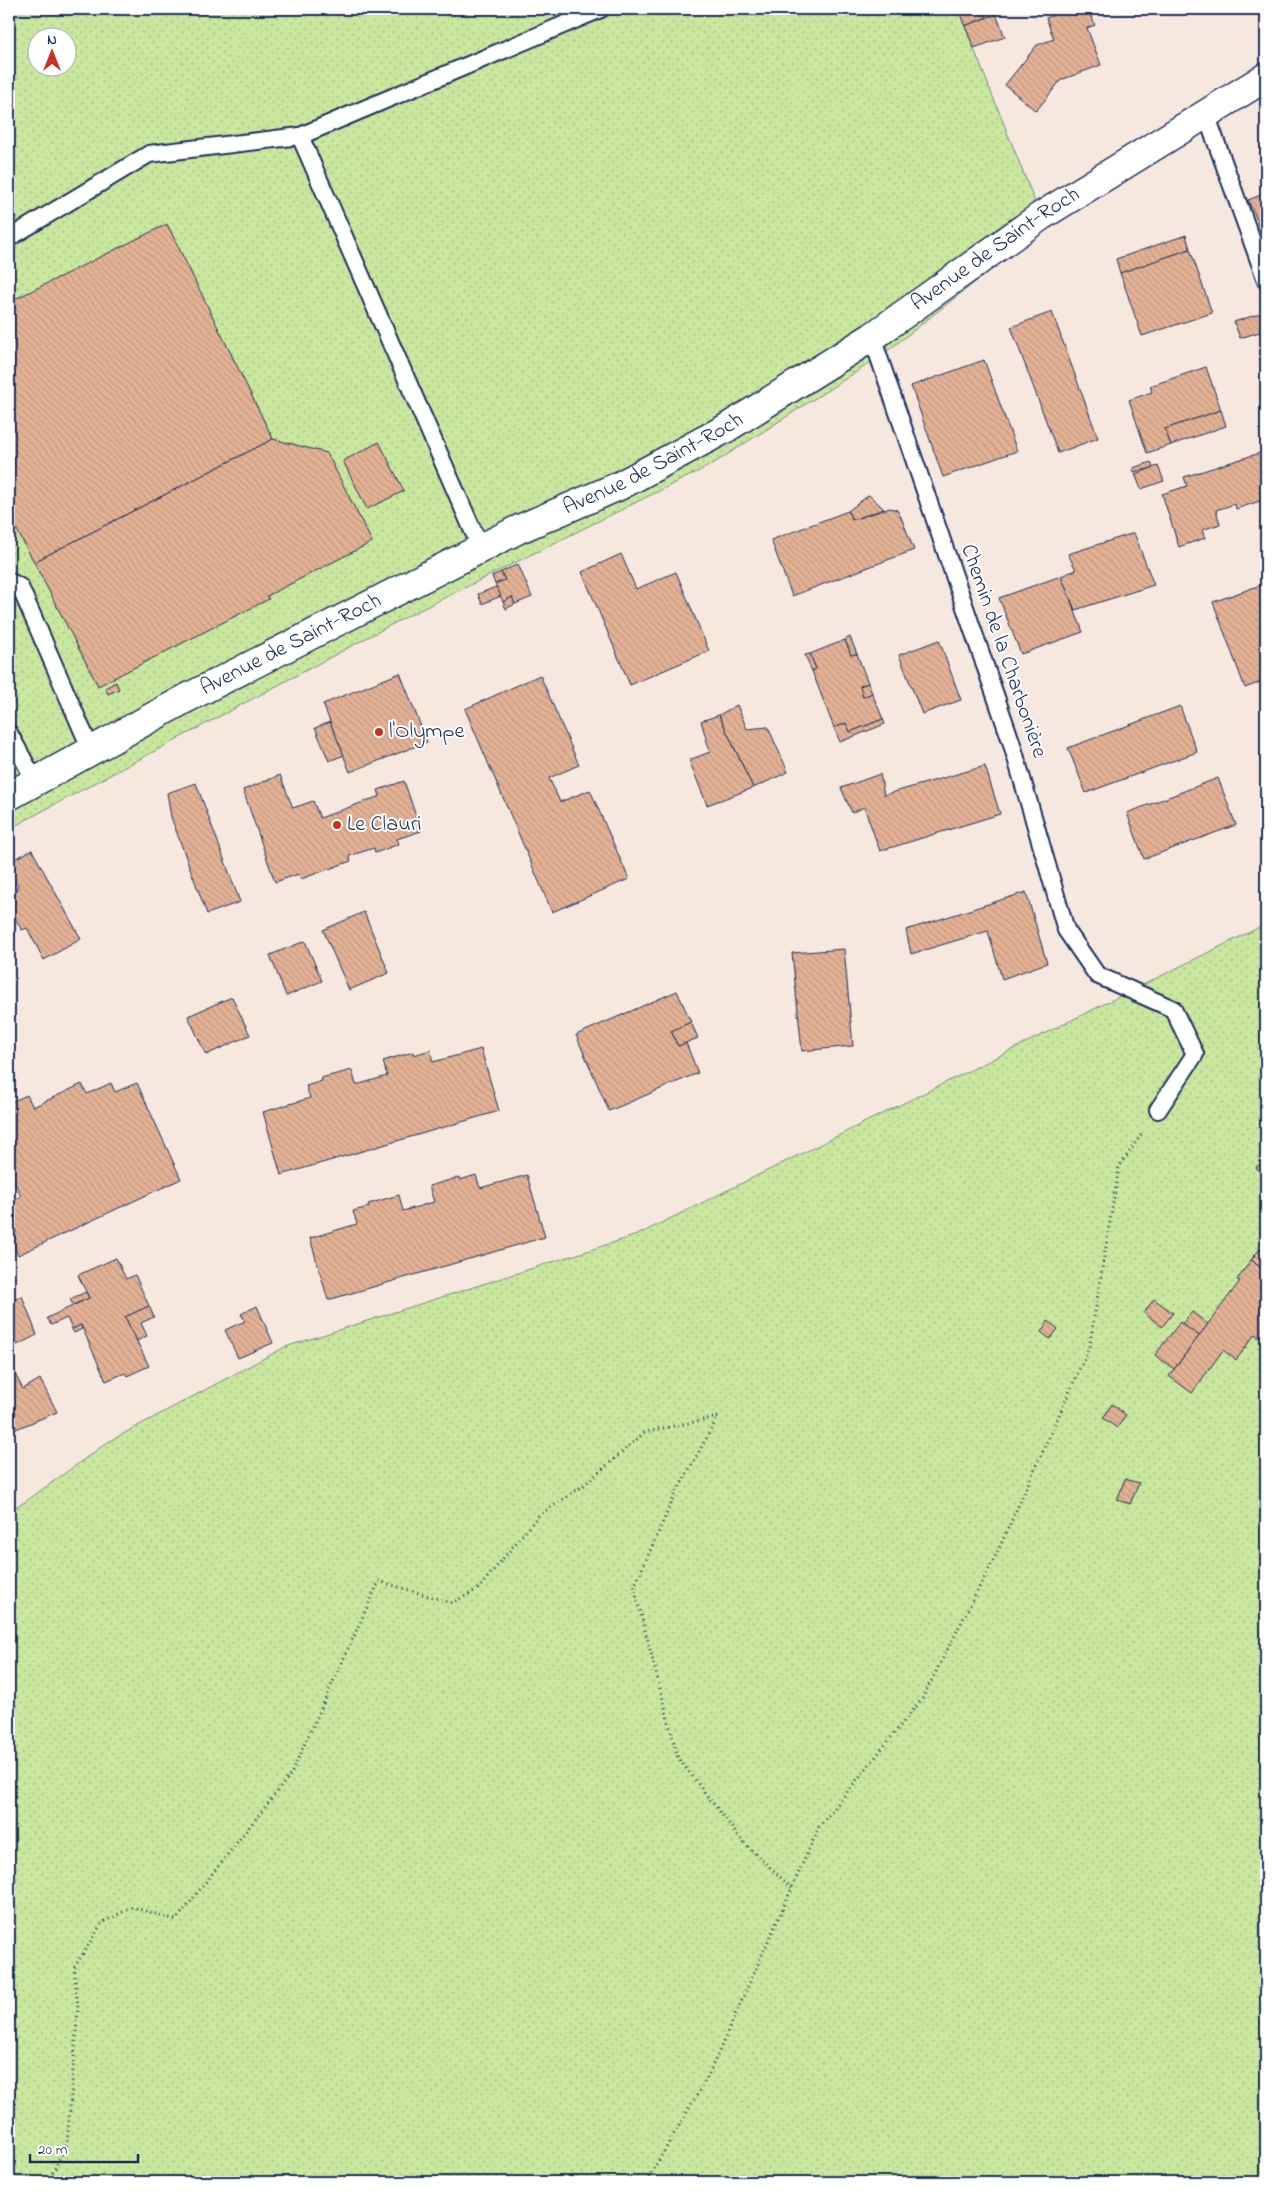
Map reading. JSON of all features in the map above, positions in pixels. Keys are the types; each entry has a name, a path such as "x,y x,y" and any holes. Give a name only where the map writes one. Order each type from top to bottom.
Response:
{"street":[{"name":"Avenue de Saint-Roch","path":"9,796 187,698 517,530 619,486 725,429 872,337 1041,216 1266,77"}],"lane":[{"path":"9,238 149,154 300,136 601,9"},
{"path":"1206,114 1266,280"},
{"path":"300,136 481,549"},
{"name":"Chemin de la Charbonière","path":"872,337 1011,741 1066,930 1097,975 1173,1009 1196,1054 1158,1110"},
{"path":"9,581 20,586 91,750"},
{"path":"9,733 35,782"}],"path":[{"path":"646,2182 708,2076 819,1827 922,1699 997,1553 1089,1348 1119,1167 1158,1110"},
{"path":"48,2182 67,2144 78,2008 74,1968 102,1923 132,1907 176,1920 291,1774 379,1581 452,1603 478,1589 538,1516 583,1486 644,1432 718,1417 674,1497 634,1587 678,1758 743,1842 792,1888"}],"green space":[{"path":"9,9 958,9 1045,227 881,356 711,465 402,619 9,829"},
{"path":"1266,924 1266,2182 9,2182 9,1510 25,1502 108,1442 285,1347 637,1235"}],"building":[{"path":"958,9 984,9 987,17 965,26"},
{"path":"1070,9 1088,9 1095,25 1087,28 1101,65 1061,80 1036,111 1005,85 1037,45 1054,39 1046,18"},
{"path":"1259,9 1266,9 1266,30"},
{"path":"996,14 1005,37 974,48 965,26"},
{"path":"1266,193 1266,216 1257,220 1248,200"},
{"path":"1266,219 1266,245 1265,245 1257,222"},
{"path":"167,224 273,439 34,562 9,515 9,302"},
{"path":"1186,235 1190,249 1120,273 1116,259"},
{"path":"1190,249 1212,313 1142,336 1120,273"},
{"path":"1052,312 1098,438 1058,453 1011,327"},
{"path":"1265,312 1266,330 1240,338 1234,322"},
{"path":"984,360 1017,451 943,477 911,386"},
{"path":"1206,367 1221,410 1165,429 1171,445 1147,453 1129,400 1152,392 1150,386"},
{"path":"1221,410 1226,426 1171,445 1165,429"},
{"path":"273,439 327,453 372,542 267,596 269,599 98,686 34,562"},
{"path":"379,442 404,491 367,509 343,461"},
{"path":"1263,452 1266,464 1266,499 1236,509 1235,504 1216,510 1220,524 1202,530 1205,538 1179,547 1162,494 1187,486 1184,477"},
{"path":"1151,462 1153,468 1134,472 1133,468"},
{"path":"1158,466 1164,481 1141,489 1135,474"},
{"path":"869,495 884,509 852,520 848,511"},
{"path":"890,508 897,510 901,517 914,550 792,596 771,540 848,511 852,520"},
{"path":"1134,533 1154,585 1075,610 1061,576 1076,570 1068,554"},
{"path":"621,554 636,589 676,572 709,651 630,685 582,572"},
{"path":"518,564 532,597 515,604 512,597 503,602 495,584 505,580 501,572"},
{"path":"501,572 505,580 495,584 492,576"},
{"path":"1061,576 1083,632 1021,654 999,598"},
{"path":"1266,583 1266,680 1245,688 1213,602"},
{"path":"496,587 501,596 482,604 478,594"},
{"path":"512,597 515,604 506,609 503,602"},
{"path":"850,637 857,654 851,655 845,640"},
{"path":"845,640 851,655 857,654 868,683 860,686 863,697 872,693 883,719 850,732 846,723 834,728 812,671 816,669 810,654"},
{"path":"939,640 961,700 922,714 899,655"},
{"path":"810,654 816,669 812,671 805,655"},
{"name":"l'Olympe","path":"400,673 427,742 350,772 323,704"},
{"path":"540,675 579,765 549,778 560,802 590,790 629,879 552,912 465,709"},
{"path":"116,682 119,689 108,694 105,688"},
{"path":"868,683 872,693 863,697 860,686"},
{"path":"737,705 747,729 768,727 788,772 753,788 719,715"},
{"path":"1180,706 1197,752 1086,793 1068,748"},
{"path":"719,715 753,788 707,805 689,760 710,752 701,721"},
{"path":"883,719 885,724 840,742 834,728 846,723 850,732"},
{"path":"330,722 344,755 329,761 315,728"},
{"path":"985,766 1000,814 880,851 864,807 852,813 841,788 880,774 884,795"},
{"name":"Le Clauri","path":"280,775 293,808 313,801 320,818 380,796 378,790 404,781 421,831 397,839 399,844 375,853 374,848 349,856 351,861 301,879 299,874 275,882 243,790"},
{"path":"1218,778 1236,825 1144,859 1127,813"},
{"path":"196,783 240,902 207,914 171,817 167,793"},
{"path":"32,850 81,939 44,960 27,928 22,930 10,910 18,884 11,882 9,878 9,862"},
{"path":"1026,892 1047,963 1002,979 988,931 911,954 906,930"},
{"path":"364,912 389,973 349,990 323,930"},
{"path":"305,941 322,981 286,996 270,955"},
{"path":"844,949 853,1046 802,1051 792,953"},
{"path":"677,991 691,1022 671,1031 678,1046 686,1043 698,1073 609,1111 576,1035"},
{"path":"232,997 250,1035 206,1055 188,1016"},
{"path":"691,1022 698,1038 678,1046 671,1031"},
{"path":"481,1049 499,1111 281,1175 263,1112 310,1098 306,1086 322,1081 321,1078 352,1070 356,1085 387,1076 383,1061 413,1052 414,1055 430,1050 433,1062"},
{"path":"111,1083 115,1092 137,1083 181,1179 18,1255 9,1235 9,1202 21,1196 9,1170 9,1103 27,1095 33,1107 82,1084 87,1094"},
{"path":"1266,1160 1266,1174 1263,1177 1256,1167"},
{"path":"476,1175 480,1188 527,1175 545,1237 328,1300 310,1238 357,1224 353,1211 369,1207 368,1204 399,1195 403,1211 434,1202 429,1186 460,1177 460,1180"},
{"path":"1262,1246 1266,1249 1266,1272 1251,1260"},
{"path":"116,1258 126,1279 135,1275 149,1306 125,1317 149,1366 127,1376 125,1373 106,1381 81,1325 72,1329 67,1318 51,1325 47,1318 89,1298 78,1275"},
{"path":"1251,1260 1266,1272 1266,1343 1255,1334 1236,1360 1223,1350 1192,1393 1169,1376 1240,1281 1237,1280"},
{"path":"86,1292 89,1298 73,1305 70,1299"},
{"path":"22,1296 37,1335 9,1349 9,1302"},
{"path":"1154,1299 1173,1313 1162,1327 1144,1313"},
{"path":"149,1306 154,1317 141,1323 147,1336 137,1341 125,1317"},
{"path":"257,1306 273,1343 238,1358 225,1330 245,1321 241,1314"},
{"path":"1192,1312 1208,1324 1199,1336 1182,1324"},
{"path":"1048,1321 1058,1329 1050,1339 1041,1332"},
{"path":"1180,1322 1199,1336 1174,1369 1155,1355"},
{"path":"81,1325 82,1329 74,1333 72,1329"},
{"path":"9,1363 23,1389 40,1379 57,1412 9,1432"},
{"path":"1112,1404 1126,1415 1117,1428 1103,1418"},
{"path":"1125,1479 1139,1483 1130,1504 1117,1500"}],"place":[{"name":"l'Olympe","path":"379,732"},
{"name":"Le Clauri","path":"337,825"}]}
